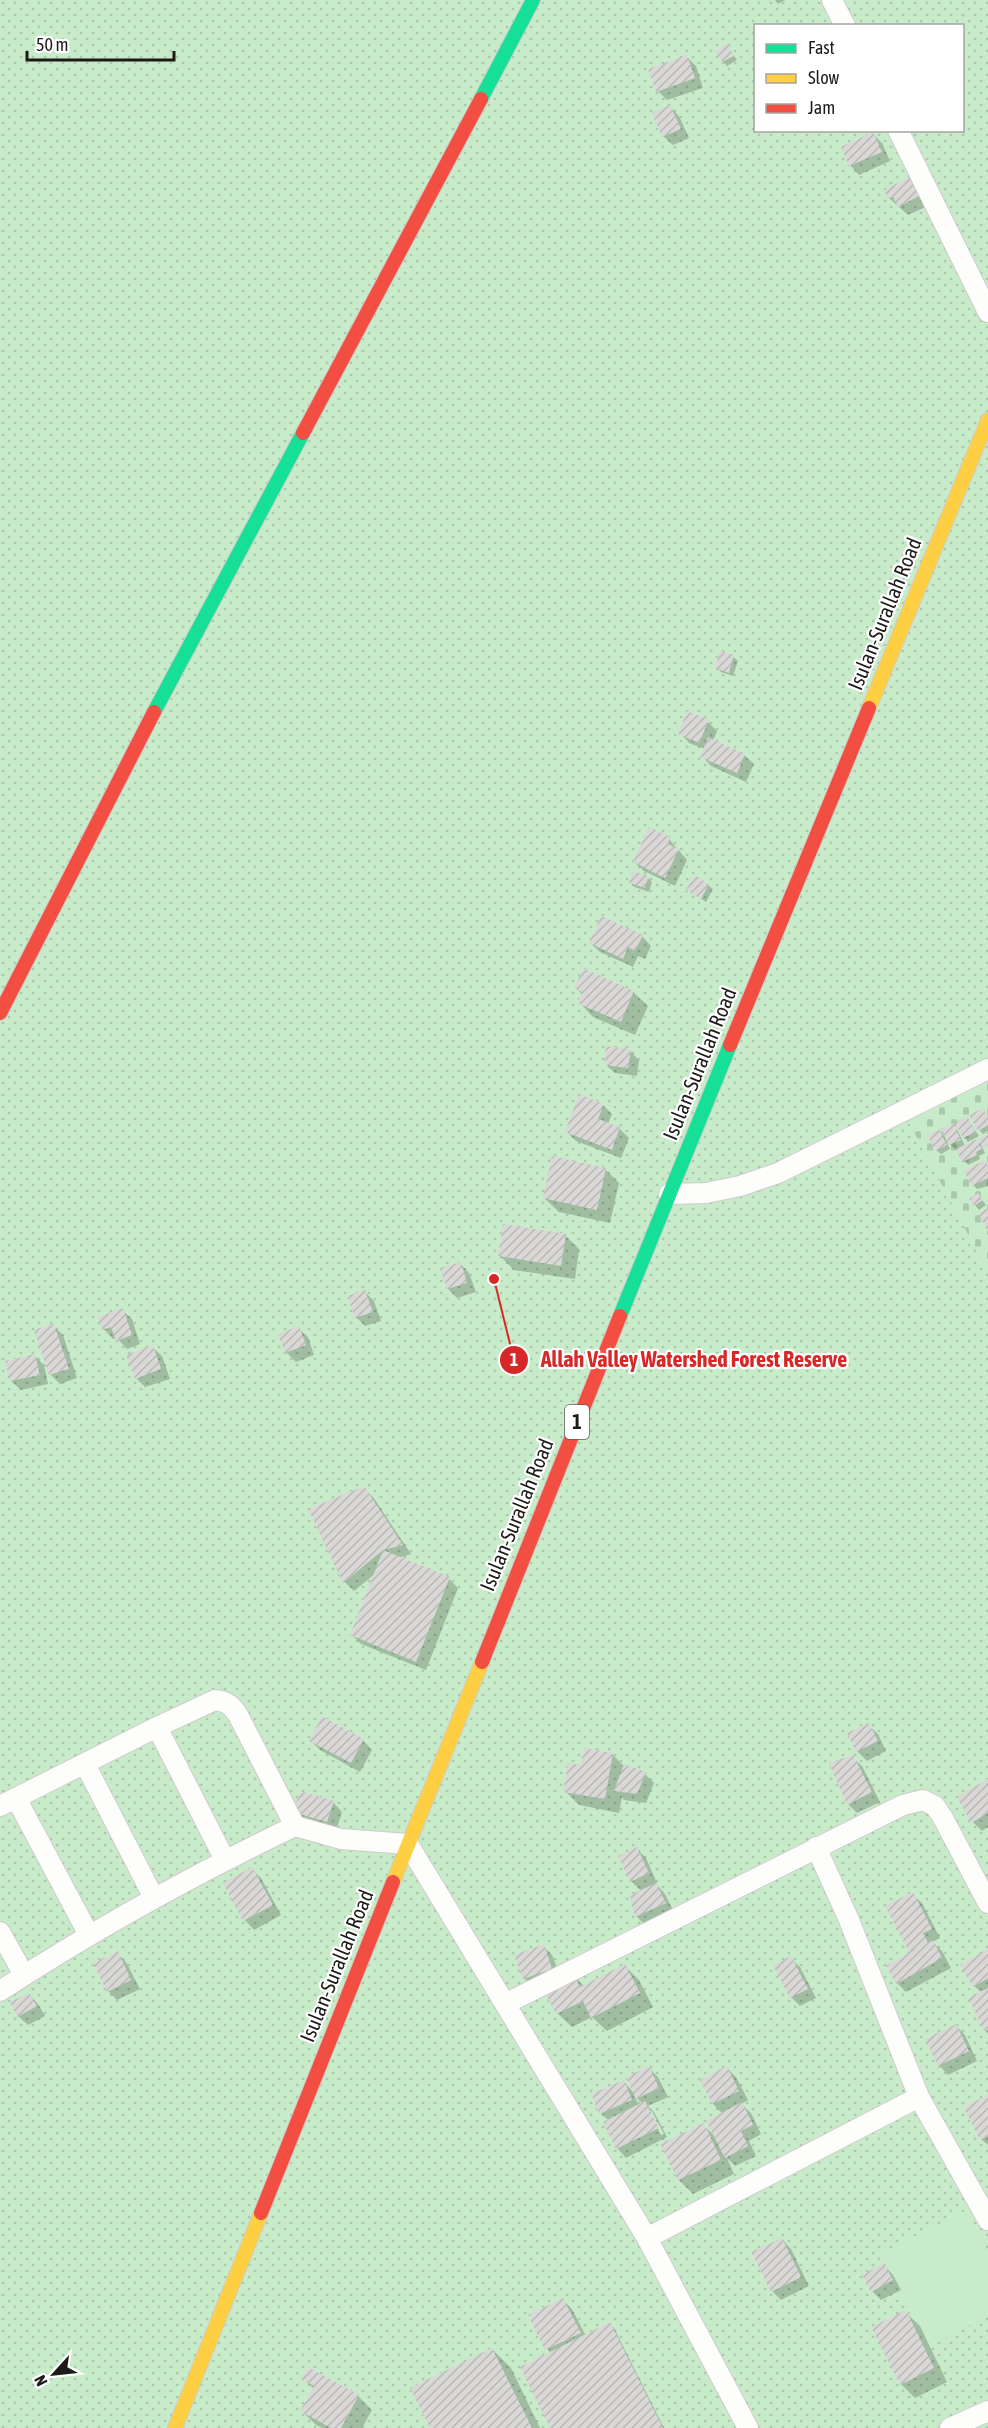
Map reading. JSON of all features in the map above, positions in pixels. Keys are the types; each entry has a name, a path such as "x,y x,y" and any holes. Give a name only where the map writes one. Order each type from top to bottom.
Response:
{"main road":[{"path":"0,1013 143,733 533,0"},
{"name":"Isulan-Surallah Road","path":"175,2428 669,1194 988,420"}],"street":[{"path":"832,0 844,24"},
{"path":"898,132 988,312"},
{"path":"669,1194 706,1193 740,1186 778,1173 988,1069"},
{"path":"89,1935 8,1802 215,1700 224,1701 232,1706 295,1826"},
{"path":"157,1727 225,1860"},
{"path":"85,1764 154,1898"},
{"path":"505,2004 816,1847 903,1805 922,1800 934,1806 943,1818 988,1903"},
{"path":"0,1991 89,1935 154,1898 295,1826 341,1839 408,1844 647,2238 748,2428"},
{"path":"816,1847 849,1920 919,2097 988,2220"},
{"path":"0,1932 24,1975"},
{"path":"647,2238 919,2097"},
{"path":"950,2428 988,2411"}],"green space":[{"path":"0,0 988,0 988,2428 0,2428"},
{"path":"988,1078 988,1272 907,1119"},
{"path":"967,2210 988,2252 988,2316 927,2347 880,2254"}],"building":[{"path":"727,44 734,56 722,62 715,51"},
{"path":"687,55 695,78 656,92 648,69"},
{"path":"670,105 681,129 662,137 652,113"},
{"path":"873,132 882,152 849,166 841,147"},
{"path":"910,177 919,196 898,207 893,197 888,199 884,190"},
{"path":"720,651 734,655 729,673 715,668"},
{"path":"687,711 709,720 699,743 678,734"},
{"path":"708,737 745,754 737,773 700,757"},
{"path":"649,827 670,837 668,844 679,849 665,878 633,862"},
{"path":"633,871 649,876 645,888 629,883"},
{"path":"694,875 709,884 701,899 686,890"},
{"path":"601,916 643,935 635,951 628,947 623,959 589,943"},
{"path":"583,968 634,991 621,1022 577,1003 582,992 574,988"},
{"path":"606,1046 631,1049 628,1068 604,1065"},
{"path":"579,1094 604,1104 598,1119 620,1127 612,1150 565,1132"},
{"path":"983,1108 988,1118 988,1125 978,1131 969,1115"},
{"path":"967,1116 976,1132 963,1138 955,1123"},
{"path":"953,1123 961,1140 949,1145 941,1129"},
{"path":"939,1129 947,1145 935,1151 927,1135"},
{"path":"988,1134 988,1145 983,1148 978,1139"},
{"path":"977,1139 982,1149 976,1152 977,1155 962,1162 956,1149"},
{"path":"552,1156 606,1168 597,1210 543,1198"},
{"path":"985,1160 988,1167 988,1178 972,1186 964,1171"},
{"path":"978,1193 983,1200 974,1206 969,1199"},
{"path":"988,1208 988,1232 978,1213"},
{"path":"503,1224 566,1234 561,1266 498,1256"},
{"path":"461,1262 467,1283 447,1289 440,1268"},
{"path":"365,1290 373,1312 355,1318 347,1296"},
{"path":"123,1308 132,1335 116,1341 111,1327 102,1330 98,1317"},
{"path":"54,1324 69,1369 49,1375 34,1330"},
{"path":"299,1326 306,1345 285,1353 278,1334"},
{"path":"153,1345 161,1369 135,1379 126,1355"},
{"path":"35,1354 40,1375 10,1381 5,1361"},
{"path":"364,1486 403,1545 383,1550 343,1583 308,1509"},
{"path":"383,1550 450,1577 416,1662 350,1635"},
{"path":"322,1716 364,1739 351,1763 309,1741"},
{"path":"869,1723 878,1741 856,1752 847,1733"},
{"path":"584,1748 613,1753 605,1799 563,1792 568,1763 581,1765"},
{"path":"853,1755 872,1792 847,1805 829,1763"},
{"path":"624,1764 646,1772 637,1794 614,1791"},
{"path":"988,1779 988,1813 971,1823 957,1797"},
{"path":"300,1791 334,1801 327,1822 293,1812"},
{"path":"637,1847 649,1873 630,1882 618,1856"},
{"path":"252,1867 273,1905 243,1921 223,1883"},
{"path":"656,1883 666,1903 635,1917 630,1895"},
{"path":"913,1892 932,1929 923,1933 928,1943 933,1940 942,1958 896,1984 886,1966 918,1948 909,1952 885,1906"},
{"path":"544,1944 552,1969 523,1979 514,1955"},
{"path":"988,1949 988,1978 973,1987 960,1965"},
{"path":"118,1951 131,1980 107,1992 93,1963"},
{"path":"791,1956 808,1989 790,1998 773,1965"},
{"path":"625,1964 640,1993 591,2018 583,2001 556,2014 543,1989 573,1973 580,1987"},
{"path":"988,1988 988,2030 985,2032 968,1998"},
{"path":"29,1993 37,2006 17,2017 10,2002"},
{"path":"956,2024 969,2051 938,2066 925,2039"},
{"path":"649,2066 659,2088 636,2099 626,2077"},
{"path":"727,2066 739,2091 712,2104 700,2080"},
{"path":"624,2080 632,2100 599,2114 591,2094"},
{"path":"988,2095 988,2136 980,2140 964,2107"},
{"path":"645,2101 659,2128 616,2149 603,2122"},
{"path":"742,2102 753,2125 741,2131 748,2146 725,2158 706,2121"},
{"path":"704,2123 721,2160 678,2180 660,2144"},
{"path":"782,2238 801,2277 771,2292 751,2252"},
{"path":"884,2263 893,2280 871,2292 862,2275"},
{"path":"563,2298 581,2333 545,2350 528,2315"},
{"path":"906,2310 934,2368 900,2385 871,2327"},
{"path":"610,2322 663,2428 550,2428 520,2367"},
{"path":"492,2348 532,2428 430,2428 410,2388"},
{"path":"308,2367 359,2395 341,2428 331,2428 300,2411 314,2386 301,2379"}],"traffic: fast":[{"path":"481,99 533,0"},
{"path":"154,712 303,433"},
{"path":"620,1316 730,1045"}],"traffic: slow":[{"path":"869,708 988,420"},
{"path":"393,1882 482,1662"},
{"path":"175,2428 261,2213"}],"traffic: jam":[{"path":"303,433 481,99"},
{"path":"730,1045 869,708"},
{"path":"0,1013 154,712"},
{"path":"482,1662 620,1316"},
{"path":"261,2213 393,1882"}],"place":[{"name":"Allah Valley Watershed Forest Reserve","path":"494,1279"}]}
